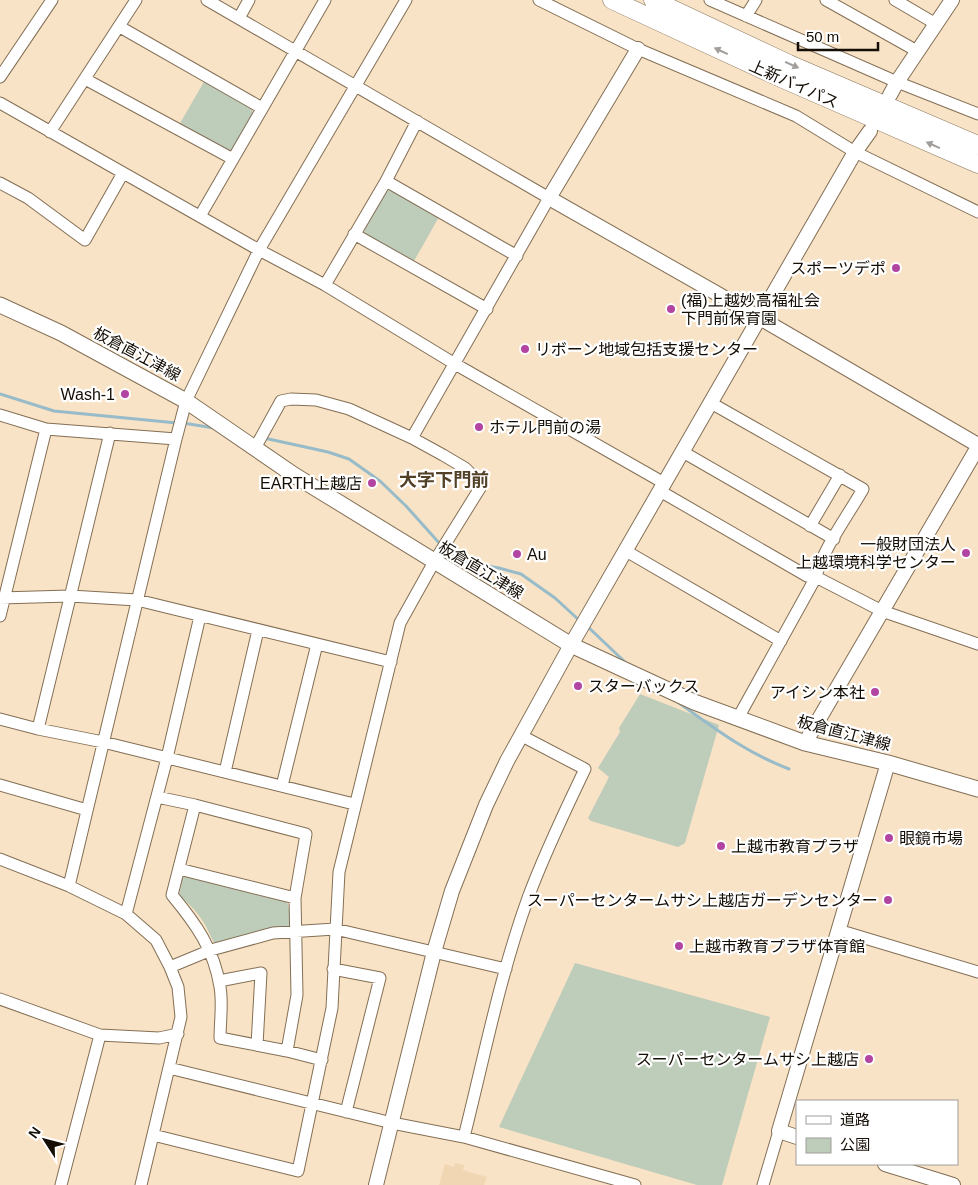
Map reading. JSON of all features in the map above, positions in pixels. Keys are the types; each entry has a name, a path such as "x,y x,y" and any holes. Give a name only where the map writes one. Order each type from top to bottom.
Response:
{"highway":[{"name":"上新バイパス","path":"612,0 783,79 978,164"},
{"name":"上新バイパス","path":"653,0 789,64 978,145"}],"main road":[{"name":"板倉直江津線","path":"0,305 61,333 186,401 294,475 571,645 694,702 805,743 888,763 978,789"}],"street":[{"path":"0,77 52,0"},
{"path":"50,132 136,0"},
{"path":"207,0 760,318 978,446 805,743"},
{"path":"239,18 249,0"},
{"path":"200,216 325,0"},
{"path":"69,886 186,401 259,250 406,0"},
{"path":"539,0 638,49 796,116 855,152 978,212"},
{"path":"710,0 897,82 978,114"},
{"path":"746,16 756,0"},
{"path":"826,0 917,51"},
{"path":"895,0 936,24"},
{"path":"890,95 952,0"},
{"path":"120,27 262,108"},
{"path":"412,438 638,49"},
{"path":"85,79 233,159"},
{"path":"0,103 259,250 325,285 807,576 816,577 882,611 978,644"},
{"path":"325,285 386,181 417,121"},
{"path":"376,1185 434,952 452,892 486,805 571,645 855,152 870,131"},
{"path":"0,183 28,198 85,240 123,173"},
{"path":"386,181 517,256"},
{"path":"354,234 487,309"},
{"path":"153,1135 298,1171 332,1008 339,872 354,804 400,622 434,562 480,488 479,482 465,468 444,455 412,438 349,410 316,400 291,399 281,401 255,448"},
{"path":"711,403 863,489 818,568 816,577 738,718"},
{"path":"0,415 46,428 176,439"},
{"path":"0,616 2,598 46,428"},
{"path":"38,729 110,434"},
{"path":"683,452 834,539"},
{"path":"810,526 840,475"},
{"path":"626,551 781,640"},
{"path":"2,598 70,596 137,600 391,662"},
{"path":"126,914 167,758 200,616"},
{"path":"225,772 258,630"},
{"path":"282,786 317,644"},
{"path":"0,719 103,742 354,804"},
{"path":"464,1138 506,969 525,907 543,860 585,769 522,736"},
{"path":"763,1185 888,763"},
{"path":"0,785 86,810"},
{"path":"157,797 195,804 306,834 296,898 297,995 287,1051"},
{"path":"195,804 172,895 198,928 211,950 221,988 220,1038 322,1060"},
{"path":"0,859 69,886 126,914 156,940 170,967 178,986 182,1017 141,1185"},
{"path":"179,869 296,898"},
{"path":"170,967 211,950 273,932 335,929 506,969"},
{"path":"838,930 978,972"},
{"path":"333,969 380,978 346,1112"},
{"path":"219,981 261,973 256,1045"},
{"path":"0,999 100,1035 159,1038 178,1034"},
{"path":"61,1185 100,1035"},
{"path":"169,1068 392,1123 464,1138 630,1184"},
{"path":"779,1131 796,1136"},
{"path":"888,1165 953,1185"}],"shaded area":[{"path":"455,1163 464,1165 463,1170 487,1177 484,1185 439,1185 445,1164 454,1167"}],"green space":[{"path":"205,80 251,107 253,113 232,152 179,125"},
{"path":"391,190 439,217 414,261 365,234 364,229 385,192"},
{"path":"640,694 719,725 685,843 678,847 591,821 588,818 609,777 598,768"},
{"path":"185,876 287,902 293,924 289,928 216,945 199,916 179,896 182,879"},
{"path":"575,963 770,1017 722,1185 697,1185 499,1127"}],"waterway":[{"path":"0,394 54,411 177,423"},
{"path":"183,423 214,428"},
{"path":"264,438 328,452 349,459 380,481 406,506 441,545"},
{"path":"446,549 464,562 521,574 555,598 580,621"},
{"path":"587,626 626,663"},
{"path":"679,703 745,748 789,769"}],"place":[{"name":"スポーツデポ","path":"896,268"},
{"name":"(福)上越妙高福祉会 下門前保育園","path":"671,309"},
{"name":"リボーン地域包括支援センター","path":"525,349"},
{"name":"Wash-1","path":"125,394"},
{"name":"ホテル門前の湯","path":"479,427"},
{"name":"EARTH上越店","path":"372,483"},
{"name":"一般財団法人 上越環境科学センター","path":"966,553"},
{"name":"Au","path":"517,554"},
{"name":"スターバックス","path":"578,686"},
{"name":"アイシン本社","path":"875,692"},
{"name":"眼鏡市場","path":"889,838"},
{"name":"上越市教育プラザ","path":"721,846"},
{"name":"スーパーセンタームサシ上越店ガーデンセンター","path":"888,900"},
{"name":"上越市教育プラザ体育館","path":"679,946"},
{"name":"スーパーセンタームサシ上越店","path":"869,1059"}],"district":[{"name":"大字下門前","path":"444,480"}]}
